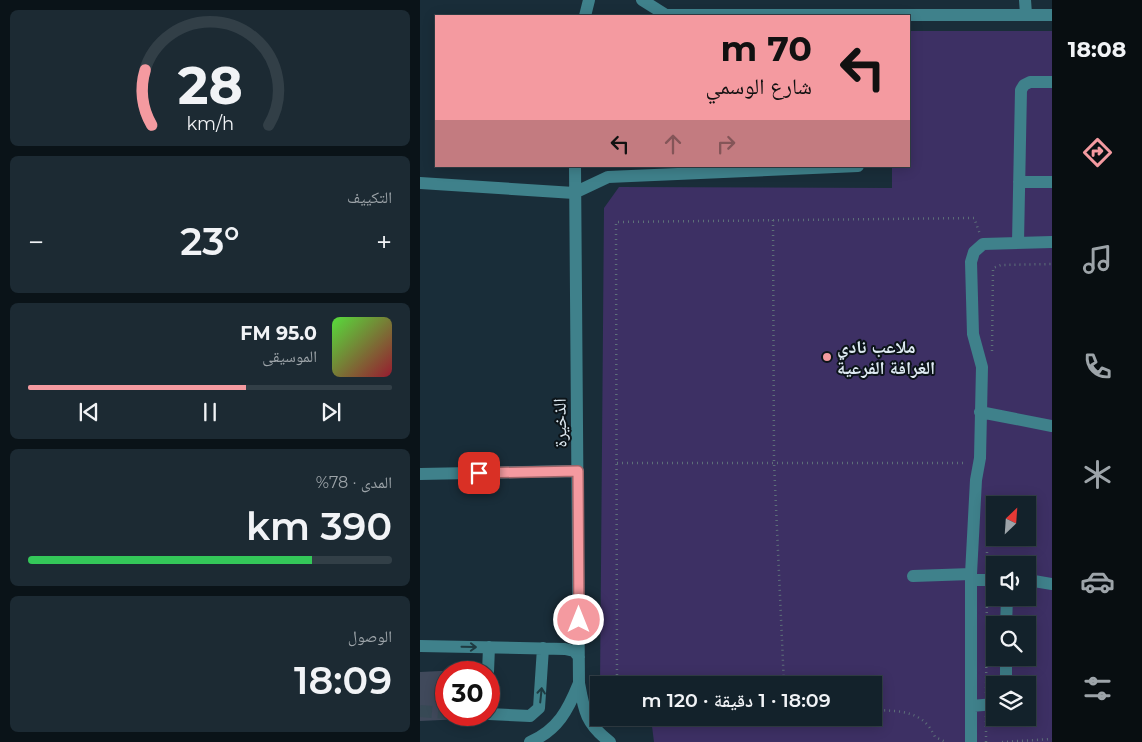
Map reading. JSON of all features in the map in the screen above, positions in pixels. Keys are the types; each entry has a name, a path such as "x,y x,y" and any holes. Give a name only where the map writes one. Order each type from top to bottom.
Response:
{"street":[{"path":"585,15 589,0"},
{"path":"642,0 666,14 1052,15"},
{"path":"1025,0 1026,14"},
{"path":"1018,242 1021,90 1024,84 1030,82 1052,82"},
{"name":"الذخيرة","path":"575,167 579,683 584,713 596,732 610,742"},
{"path":"420,183 574,192 608,177 835,167"},
{"path":"1019,182 1052,182"},
{"path":"971,742 971,577 982,367 973,334 971,262 974,252 983,244 1052,242"},
{"path":"980,412 1052,426"},
{"path":"420,474 578,471"},
{"path":"913,576 971,577 986,579"},
{"path":"1036,581 1052,584"},
{"path":"420,646 565,649 574,651 579,656"},
{"path":"488,661 489,647"},
{"path":"500,715 530,716 539,708 543,648"},
{"name":"الذخيرة","path":"530,742 555,728 569,710 579,683"},
{"path":"971,706 986,705"}],"path":[{"path":"617,676 616,222 974,218 983,244"},
{"path":"774,220 774,462 784,676"},
{"path":"992,356 993,268 1001,265 1052,264"},
{"path":"617,463 967,462 967,471 978,471"},
{"path":"987,552 988,556"},
{"path":"990,676 991,606"},
{"path":"882,710 906,712 930,724 935,737 946,742"},
{"path":"986,742 988,726"},
{"path":"1002,742 1052,739"}],"shaded area":[{"name":"ملاعب نادي الغرافة الفرعية","path":"910,31 1052,31 1052,742 654,742 652,726 882,726 882,676 600,676 604,208 619,187 892,188 892,167 910,167"}],"building":[{"path":"435,671 435,720 420,721 420,672"}],"tunnel":[{"path":"420,711 435,712"}],"place":[{"name":"ملاعب نادي الغرافة الفرعية","path":"827,357"}],"route":[{"path":"479,473 578,471 579,620"}]}
